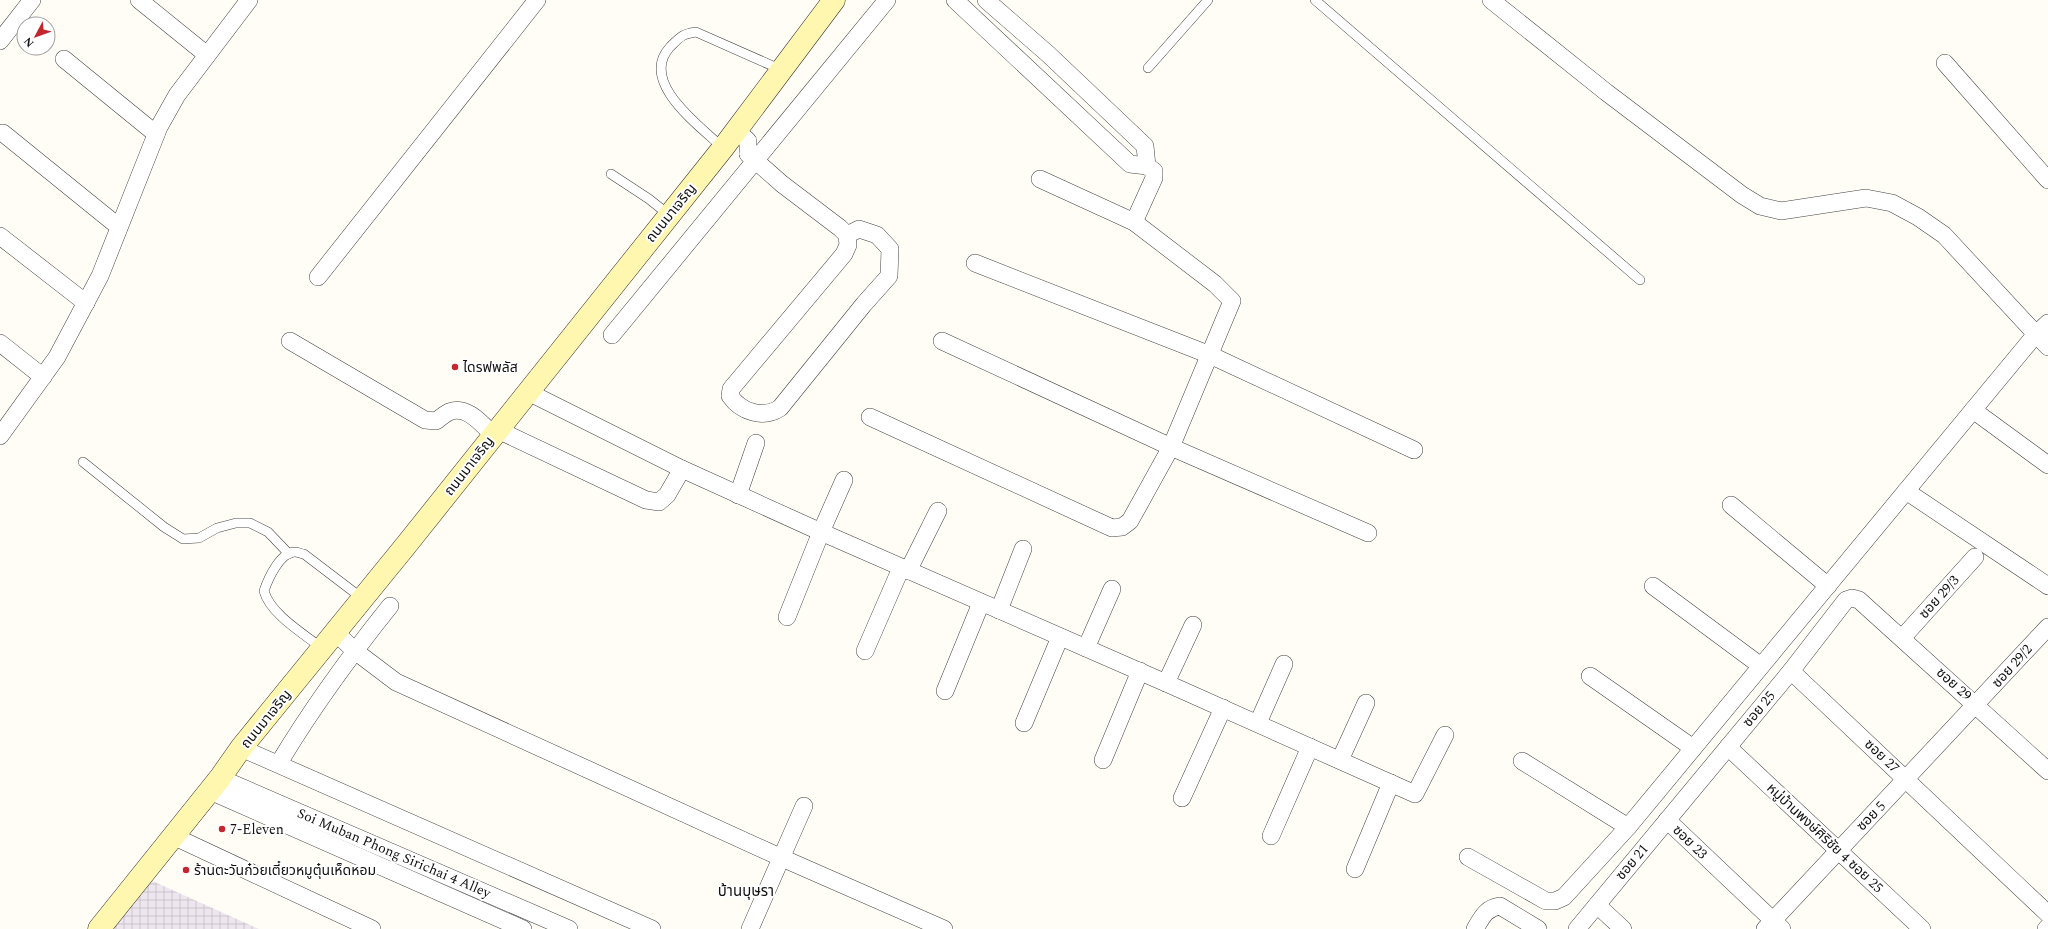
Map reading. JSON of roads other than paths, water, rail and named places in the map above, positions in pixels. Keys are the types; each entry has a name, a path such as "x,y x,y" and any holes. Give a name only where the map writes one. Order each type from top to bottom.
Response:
{"main road":[{"name":"ถนนมาเจริญ","path":"102,928 215,784 241,748 363,599 728,141 834,0"}],"street":[{"path":"0,41 32,0"},
{"path":"139,0 207,55"},
{"path":"0,436 57,357 86,303 100,276 156,134 177,95 249,0"},
{"path":"318,277 537,0"},
{"path":"612,335 752,158 887,0"},
{"path":"955,0 1130,164 1147,166 1154,171 1154,178 1134,222"},
{"path":"986,0 1048,54 1145,146 1147,166"},
{"path":"1491,0 1606,92 1742,195 1760,206 1781,211 1866,198 1892,203 1918,217 1944,235 2042,328 2048,347"},
{"path":"64,59 156,134"},
{"path":"1945,62 2048,180"},
{"path":"3,134 119,227"},
{"path":"728,141 737,156 752,158 847,235 848,244 844,254 731,389 730,396 740,407 756,413 771,414 780,408 864,304 889,276 890,248 877,235 859,229 847,235"},
{"path":"870,417 1112,528 1122,527 1130,521 1171,447 1232,301 1215,284 1134,222 1040,178"},
{"path":"0,236 86,303"},
{"path":"975,263 1210,354 1414,450"},
{"path":"1468,857 1546,901 1555,901 1564,897 1628,827 2042,328"},
{"path":"290,341 425,420 436,421 449,412 457,410 476,418 496,433 646,500 659,502 667,495 682,469"},
{"path":"942,341 1171,447 1368,533"},
{"path":"0,343 42,377"},
{"path":"528,392 682,469 821,532 905,570 1140,671 1415,794 1445,735"},
{"path":"1973,410 2048,465"},
{"path":"738,494 756,443"},
{"path":"787,617 821,532 844,480"},
{"path":"1906,491 2048,586"},
{"path":"1731,505 1828,586"},
{"path":"865,651 905,570 938,511"},
{"path":"999,610 1023,549"},
{"name":"ซอย 29/3","path":"1903,637 1975,557"},
{"path":"1653,586 1761,666"},
{"path":"1086,648 1112,589"},
{"name":"ซอย 29","path":"1791,671 1846,600 1852,598 1859,600 1903,637 2048,769"},
{"path":"945,691 981,603"},
{"path":"279,763 354,651 390,606"},
{"path":"1166,683 1193,625"},
{"name":"ซอย 29/2","path":"1977,704 2048,627"},
{"path":"1024,723 1060,637"},
{"path":"329,641 354,651 396,682 782,858 944,929"},
{"path":"1258,724 1284,664"},
{"path":"1103,760 1140,671"},
{"name":"ซอย 25","path":"1728,747 1791,671"},
{"name":"ซอย 27","path":"1791,671 2048,914"},
{"path":"1590,676 1693,748"},
{"path":"1340,760 1366,703"},
{"name":"ซอย 5","path":"1773,926 1838,850 1977,704"},
{"path":"1182,798 1223,708"},
{"path":"1271,836 1310,747"},
{"name":"ซอย 23","path":"1728,747 1667,820 1773,926"},
{"name":"หมู่บ้านพงษ์ศิริชัย 4 ซอย 25","path":"1728,747 1922,929"},
{"path":"241,748 279,763 652,929"},
{"path":"1522,761 1628,827"},
{"path":"1355,869 1391,783"},
{"name":"Soi Muban Phong Sirichai 4 Alley","path":"215,784 523,929"},
{"name":"Soi Muban Phong Sirichai 4 Alley","path":"215,784 569,929"},
{"path":"750,929 804,806"},
{"name":"ซอย 21","path":"1576,929 1667,820"},
{"path":"173,836 372,929"},
{"path":"1597,904 1623,929"},
{"path":"1475,929 1485,911 1492,907 1500,906 1538,929"}],"lane":[{"path":"1148,68 1208,0"},
{"path":"1316,0 1640,280"},
{"path":"728,141 674,101 664,87 660,70 666,52 683,34 696,32 782,70"},
{"path":"612,174 649,199 669,215"},
{"path":"83,462 164,527 183,539 199,538 217,528 236,522 250,523 268,532 289,554"},
{"path":"329,641 279,614 267,601 264,591 268,580 278,563 289,554 295,552 304,554 363,599"}],"place":[{"name":"ไดรฟพลัส","path":"455,367"},
{"name":"7-Eleven","path":"222,829"},
{"name":"ร้านตะวันก๋วยเตี๋ยวหมูตุ๋นเห็ดหอม","path":"186,870"}],"district":[{"name":"บ้านบุษรา","path":"746,891"}]}
